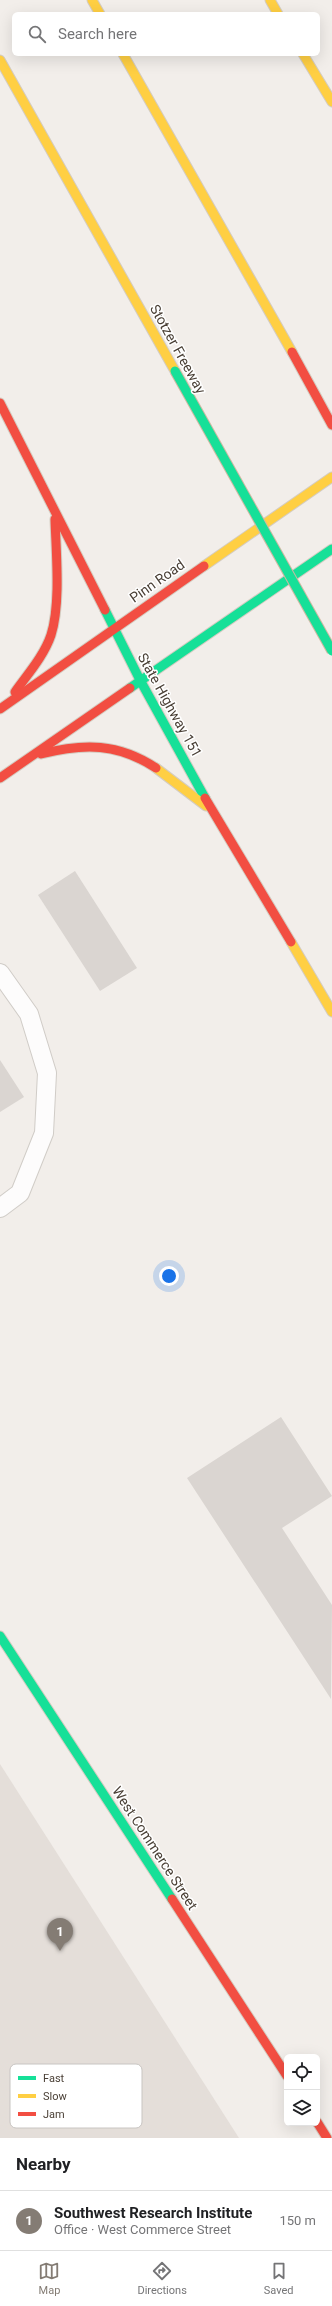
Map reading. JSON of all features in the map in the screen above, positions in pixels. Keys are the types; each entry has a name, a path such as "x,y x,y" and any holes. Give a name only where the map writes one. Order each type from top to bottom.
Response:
{"main road":[{"path":"92,0 99,12"},
{"path":"270,0 277,12"},
{"path":"124,56 266,304 332,425"},
{"path":"304,56 332,102"},
{"name":"Stotzer Freeway","path":"0,60 332,651"},
{"name":"State Highway 151","path":"0,403 140,680 213,812 332,1012"},
{"name":"Pinn Road","path":"2,707 332,477"},
{"path":"2,707 37,661 51,634 57,593 55,512"},
{"path":"0,778 332,549"},
{"path":"32,755 79,746 122,750 150,762 213,812"},
{"name":"West Commerce Street","path":"0,1636 284,2071"},
{"path":"320,2126 327,2138"}],"lane":[{"path":"0,973 29,1014 47,1073 44,1133 20,1193 0,1208"}],"shaded area":[{"path":"0,1764 239,2138 0,2138"}],"building":[{"path":"75,871 137,968 100,991 38,895"},
{"path":"0,1060 24,1097 0,1112"},
{"path":"281,1417 332,1496 282,1528 332,1605 331,1699 187,1478"}],"traffic: fast":[{"path":"175,371 332,651"},
{"path":"130,688 332,549"},
{"path":"105,610 140,680 205,798"},
{"path":"0,1636 172,1899"}],"traffic: slow":[{"path":"92,0 99,12"},
{"path":"270,0 277,12"},
{"path":"124,56 292,352"},
{"path":"304,56 332,102"},
{"path":"0,60 175,371"},
{"path":"204,566 332,477"},
{"path":"156,768 206,806"},
{"path":"291,942 332,1012"}],"traffic: jam":[{"path":"292,352 332,425"},
{"path":"0,403 105,610"},
{"path":"15,692 35,665 51,635 57,593 55,519"},
{"path":"0,709 204,566"},
{"path":"0,778 130,688"},
{"path":"41,754 72,748 100,748 128,754 156,768"},
{"path":"205,798 291,942"},
{"path":"172,1899 284,2071"},
{"path":"320,2126 327,2138"}],"place":[{"name":"Southwest Research Institute","path":"60,1951"}]}
